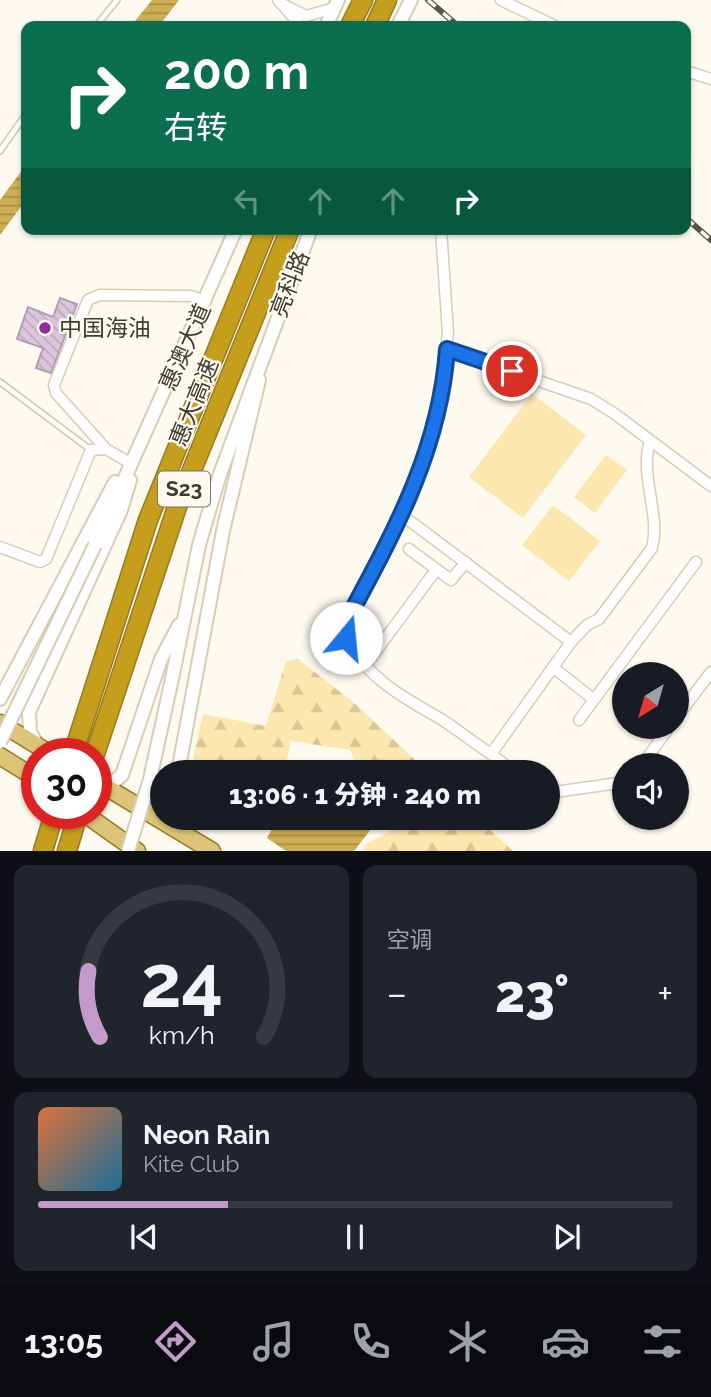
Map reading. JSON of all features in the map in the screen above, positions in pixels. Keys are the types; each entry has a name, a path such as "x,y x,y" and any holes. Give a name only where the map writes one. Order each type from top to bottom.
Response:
{"highway":[{"path":"352,21 363,0"},
{"path":"377,21 387,0"},
{"name":"惠大高速","path":"78,738 148,520 264,235"},
{"name":"惠大高速","path":"100,738 177,507 288,235"},
{"path":"43,851 49,829"}],"main road":[{"path":"0,723 24,738"},
{"path":"0,755 21,769"},
{"path":"112,791 212,851"},
{"path":"106,829 137,851"}],"street":[{"path":"400,21 411,0"},
{"path":"501,0 545,21"},
{"path":"281,3 306,16 336,4"},
{"path":"281,3 297,21"},
{"path":"328,21 336,4"},
{"path":"691,73 711,79"},
{"name":"惠澳大道","path":"130,463 206,301 234,235"},
{"name":"亮科路","path":"269,339 309,235"},
{"path":"441,235 447,349 440,404 412,497 348,618 346,638 365,666 421,710 439,719 499,760"},
{"path":"130,463 106,449 61,399 54,386 88,300 99,295 191,296 206,301"},
{"path":"128,851 150,779 185,612 219,474 269,339"},
{"path":"182,760 223,531 269,339"},
{"path":"447,349 591,399 711,486"},
{"path":"491,754 571,642 587,625 599,619 652,548 655,538 648,478 650,441"},
{"path":"0,547 40,562 46,559 91,450 106,449"},
{"path":"0,742 95,545 130,463"},
{"path":"0,699 100,508 130,463"},
{"path":"35,738 30,732 29,712 121,510 131,475 130,463"},
{"path":"402,515 571,642"},
{"path":"409,549 451,580 466,562"},
{"path":"579,720 696,562"},
{"path":"365,666 436,570"},
{"path":"112,783 122,775 161,659 185,612"},
{"path":"554,668 593,699"},
{"path":"690,700 711,672"},
{"path":"560,791 612,784"},
{"path":"184,830 190,838"}],"lane":[{"path":"100,21 117,0"},
{"path":"0,151 21,121"},
{"path":"0,382 91,450"}],"green space":[{"path":"532,394 586,435 523,518 469,477"},
{"path":"606,455 627,470 595,513 574,497"},
{"path":"553,505 600,541 569,581 522,545"},
{"path":"298,659 353,702 415,760 355,760 350,750 291,741 287,760 195,760 193,758 203,714 266,726 286,661"},
{"path":"392,830 490,830 513,851 363,851 365,845"}],"shaded area":[{"path":"152,0 179,0 163,21 135,21"},
{"path":"21,172 21,207 0,235 0,200"},
{"path":"272,830 370,830 354,851 286,851 267,838"}],"building":[{"name":"中国海油","path":"60,298 77,304 51,373 36,368 43,348 17,339 28,307 53,317"}],"railway":[{"path":"428,0 452,21"},
{"path":"691,222 711,240"}],"place":[{"name":"中国海油","path":"45,328"}],"route":[{"path":"346,638 348,618 412,497 440,404 447,349 512,371"}]}
